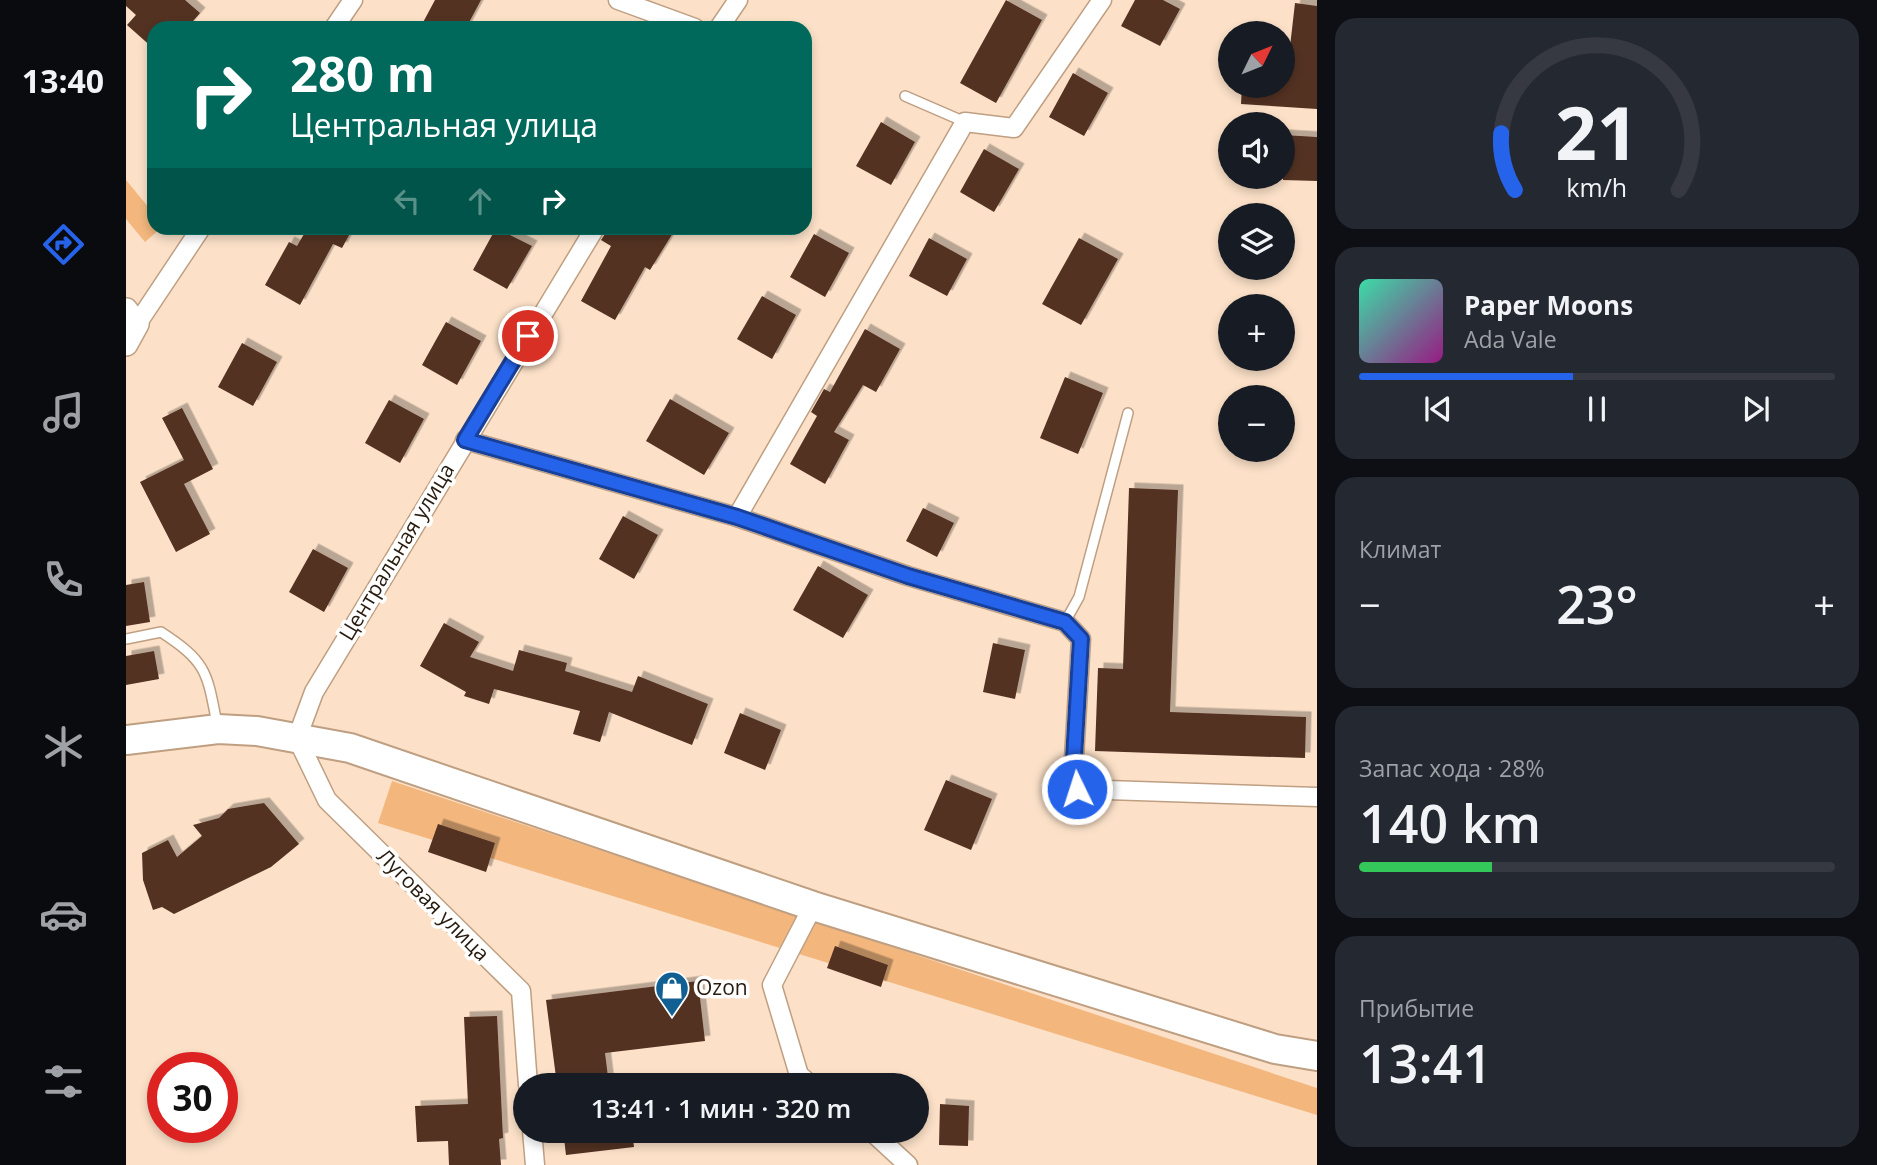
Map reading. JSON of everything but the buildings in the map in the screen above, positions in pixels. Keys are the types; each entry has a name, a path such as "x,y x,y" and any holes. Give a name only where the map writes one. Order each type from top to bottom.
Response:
{"main road":[{"path":"126,740 218,729 257,731 350,748 813,905 1275,1049 1317,1056"}],"street":[{"path":"339,21 353,0"},
{"path":"618,0 676,21"},
{"path":"724,21 737,0"},
{"path":"737,517 965,122 1014,128 1102,0"},
{"path":"130,326 196,235"},
{"name":"Центральная улица","path":"297,738 314,692 591,235"},
{"path":"465,440 737,517 908,576 1065,622 1081,639 1073,775 1077,789 1317,797"},
{"name":"Луговая улица","path":"297,738 327,800 521,992 527,1073"},
{"path":"798,1073 772,985 813,905"},
{"path":"533,1143 535,1165"},
{"path":"884,1143 908,1165"}],"lane":[{"path":"905,96 965,122"},
{"path":"1065,622 1079,597 1128,414"},
{"path":"126,639 161,632 190,651 208,675 218,729"}],"shaded area":[{"path":"126,180 147,206 147,235 153,235 145,242 126,219"},
{"path":"392,781 1317,1088 1317,1115 378,823"}],"place":[{"name":"Ozon","path":"672,1018"}],"route":[{"path":"528,336 465,440 737,517 908,576 1065,622 1081,639 1073,775 1077,789"}]}
